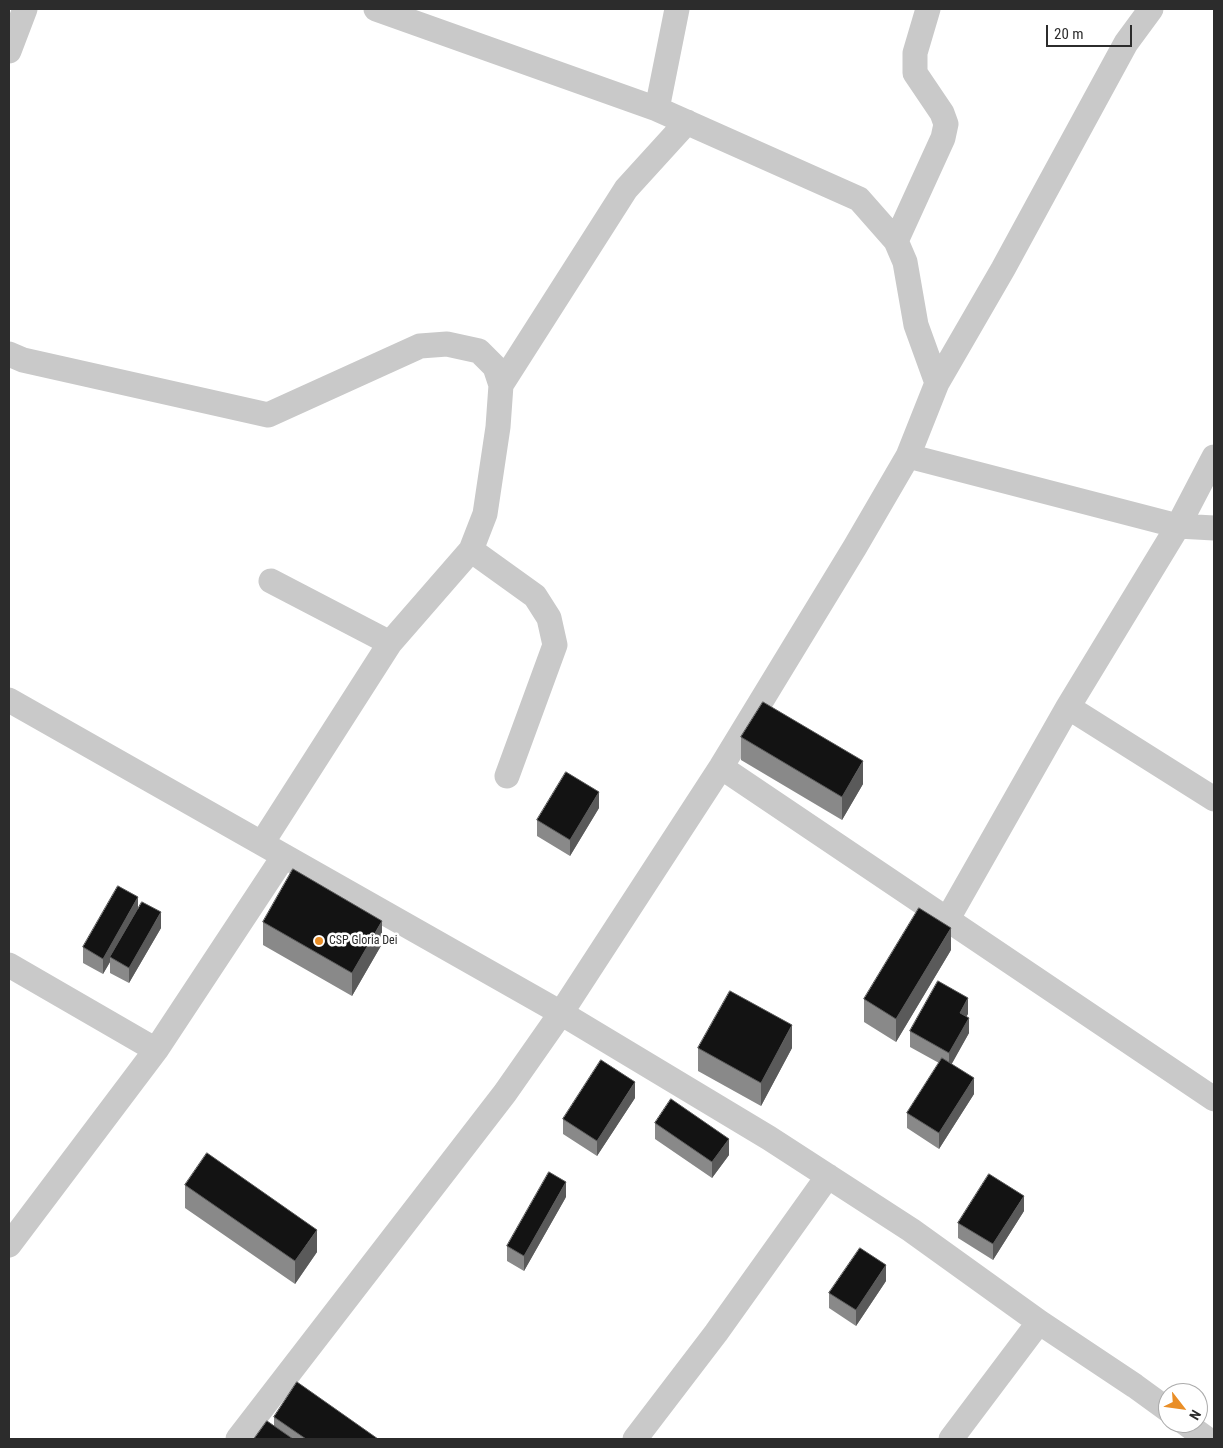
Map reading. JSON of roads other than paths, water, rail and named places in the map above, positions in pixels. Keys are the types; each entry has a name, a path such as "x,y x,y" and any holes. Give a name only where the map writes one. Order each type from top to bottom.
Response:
{"street":[{"path":"9,50 25,9"},
{"path":"657,109 677,9"},
{"path":"896,241 943,138 946,124 942,114 915,73 915,53 928,9"},
{"path":"238,1439 499,1101 561,1012 721,766 855,547 908,456 937,383 1003,269 1126,43 1151,9"},
{"path":"385,10 657,109 859,198 896,241 905,262 916,325 937,383"},
{"path":"500,385 626,189 687,122"},
{"path":"9,354 23,360 268,415 420,346 448,344 479,351 495,367 500,385 498,427 485,514 471,550 390,643 262,843"},
{"path":"908,456 1178,526 1214,528"},
{"path":"947,920 1068,707 1178,526 1214,457"},
{"path":"471,550 535,596 549,618 555,645 507,776"},
{"path":"271,581 390,643"},
{"path":"9,700 561,1012 769,1138 911,1230 1039,1322 1158,1403"},
{"path":"1068,707 1214,800"},
{"path":"721,766 1214,1099"},
{"path":"9,1245 156,1050 284,856"},
{"path":"9,964 156,1050"},
{"path":"635,1439 716,1333 828,1176"},
{"path":"951,1439 1039,1322"}],"place":[{"name":"CSP Gloria Dei","path":"319,941"}]}
